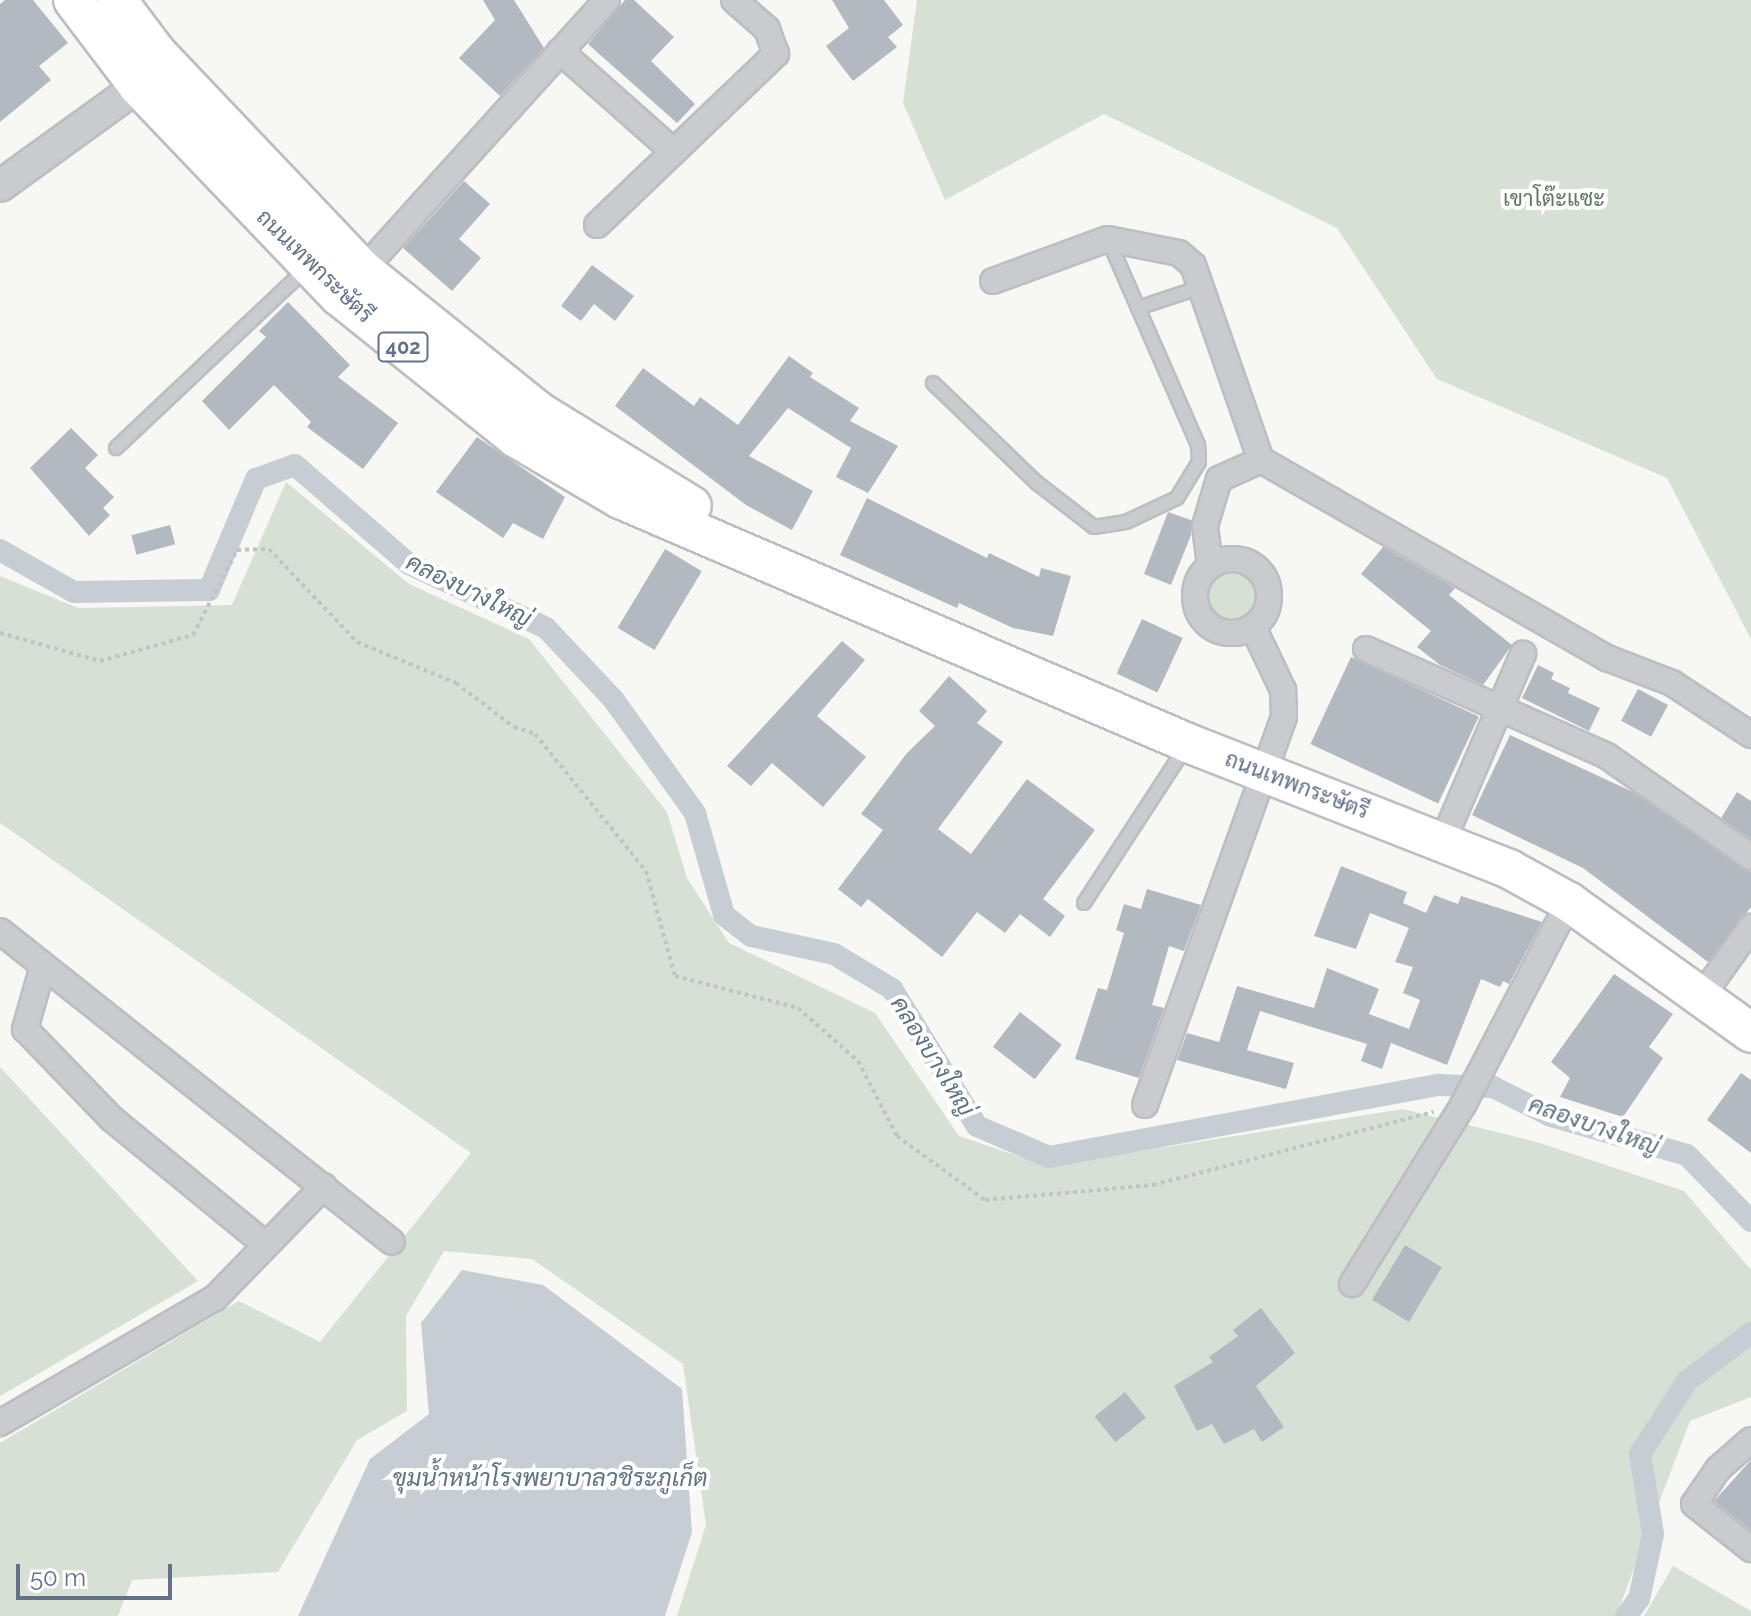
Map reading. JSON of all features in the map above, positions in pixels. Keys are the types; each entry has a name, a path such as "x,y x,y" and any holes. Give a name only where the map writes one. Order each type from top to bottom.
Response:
{"main road":[{"name":"ถนนเทพกระษัตรี","path":"73,0 138,86 339,296 516,438 628,486 819,580 1188,743 1442,843 1569,902 1751,1033"},
{"name":"ถนนเทพกระษัตรี","path":"117,0 157,53 363,270 628,486"}],"street":[{"path":"363,270 607,0"},
{"path":"597,225 776,54 776,43 767,29 734,0"},
{"path":"560,51 674,152"},
{"path":"0,186 138,86"},
{"path":"993,281 1108,239 1179,253 1193,265 1261,460 1607,658 1672,683 1751,735"},
{"path":"1210,566 1237,558 1265,577 1270,599 1253,627 1222,632 1201,618 1195,593 1210,566 1205,526 1219,479 1261,460"},
{"path":"1145,1105 1284,717 1283,690 1253,627"},
{"path":"1366,649 1607,756 1751,857"},
{"path":"1442,843 1523,654"},
{"path":"1352,1284 1466,1099 1484,1059 1569,902"},
{"path":"1702,996 1751,927"},
{"path":"0,931 392,1242"},
{"path":"43,966 25,1029 112,1119 266,1245"},
{"path":"0,1423 215,1298 324,1186"},
{"path":"1751,1440 1718,1469 1694,1504 1751,1549"}],"lane":[{"path":"933,383 1037,483 1089,524 1103,529 1126,522 1177,498 1199,462 1198,445 1108,239"},
{"path":"116,448 309,265"},
{"path":"1138,308 1201,287"},
{"path":"1084,903 1188,743"}],"path":[{"path":"0,633 100,661 193,635 237,550 269,549 357,642 456,683 514,727 535,734 646,871 675,976 798,1008 858,1061 897,1136 985,1200 1153,1185 1466,1099"}],"green space":[{"name":"เขาโต๊ะแซะ","path":"917,0 1751,0 1751,639 1667,478 1437,379 1337,228 1104,114 945,200 903,103"},
{"path":"286,482 409,584 529,639 667,812 687,878 729,943 875,1013 959,1136 1048,1166 1403,1109 1537,1142 1684,1191 1751,1270 1751,1397 1690,1421 1616,1616 677,1616 706,1525 683,1364 532,1259 444,1251 406,1316 407,1411 357,1440 278,1572 132,1580 118,1616 0,1616 0,1443 239,1301 320,1342 471,1153 0,823 0,576 78,608 232,605"},
{"path":"1233,567 1253,575 1261,595 1253,615 1233,623 1213,615 1205,595 1213,575"},
{"path":"0,1067 198,1281 0,1396"},
{"path":"1673,1566 1751,1611 1751,1616 1644,1616"}],"water":[{"name":"ขุมน้ำหน้าโรงพยาบาลวชิระภูเก็ต","path":"462,1270 543,1285 682,1389 692,1532 665,1616 298,1616 370,1459 429,1414 421,1323"}],"building":[{"path":"5,0 33,0 68,43 39,66 51,80 0,122 0,4"},
{"path":"483,0 514,0 544,48 500,96 459,58 495,20"},
{"path":"625,0 634,0 674,37 651,61 695,104 677,123 588,44"},
{"path":"832,0 884,0 903,25 888,37 897,47 853,81 826,46 849,28"},
{"path":"464,181 490,204 459,239 481,258 452,291 403,248"},
{"path":"592,265 634,296 615,321 594,304 581,321 561,306"},
{"path":"288,302 350,365 338,377 398,423 363,469 307,427 311,422 274,385 229,430 202,401 266,337 259,331"},
{"path":"789,356 813,373 810,377 859,408 850,421 898,446 868,493 836,477 851,448 788,408 749,456 813,491 792,530 746,505 615,406 643,368 694,406 700,397 738,425"},
{"path":"71,428 98,455 85,468 114,497 103,508 110,515 89,536 30,468"},
{"path":"477,437 565,497 543,539 513,523 503,538 436,492"},
{"path":"867,498 987,558 989,553 1039,577 1041,568 1071,576 1053,636 1013,628 959,603 957,608 840,555"},
{"path":"1168,512 1191,520 1191,535 1171,585 1144,574"},
{"path":"170,525 175,544 137,555 131,535"},
{"path":"1383,547 1455,588 1449,595 1512,645 1483,685 1440,665 1417,647 1431,631 1361,574"},
{"path":"665,549 702,571 654,650 618,628"},
{"path":"1142,619 1183,638 1157,692 1117,673"},
{"path":"842,641 865,660 817,716 866,757 823,807 772,763 751,786 727,766"},
{"path":"1351,657 1479,717 1438,804 1310,744"},
{"path":"1538,665 1554,673 1551,679 1570,688 1568,693 1600,708 1589,731 1522,698"},
{"path":"949,676 987,711 977,723 1003,742 938,829 971,854 1027,779 1095,830 1043,899 1065,916 1050,937 1020,914 1005,933 977,912 942,957 868,899 861,907 838,889 883,830 861,814 907,753 935,726 919,711"},
{"path":"1638,689 1668,705 1651,737 1621,721"},
{"path":"1510,735 1633,792 1751,872 1751,907 1708,962 1583,868 1472,815"},
{"path":"1737,792 1751,801 1751,839 1721,818"},
{"path":"1341,866 1407,892 1403,903 1426,913 1434,895 1458,904 1461,896 1542,922 1509,984 1503,981 1500,987 1481,979 1447,1065 1391,1043 1382,1069 1361,1061 1367,1044 1260,1011 1247,1050 1294,1063 1286,1089 1177,1060 1187,1033 1219,1042 1237,986 1314,1008 1327,968 1379,989 1369,1014 1409,1029 1420,1000 1403,993 1413,967 1395,962 1409,928 1370,913 1356,949 1314,936"},
{"path":"1147,889 1201,905 1184,951 1169,946 1152,1005 1164,1008 1139,1078 1075,1059 1098,988 1107,990 1124,933 1116,930 1124,904 1141,909"},
{"path":"1614,974 1673,1014 1649,1047 1663,1058 1623,1117 1560,1097 1570,1078 1551,1062"},
{"path":"1020,1012 1062,1045 1035,1079 993,1047"},
{"path":"1741,1073 1751,1080 1751,1153 1707,1120"},
{"path":"1405,1245 1442,1267 1409,1322 1372,1300"},
{"path":"1261,1308 1295,1353 1256,1386 1284,1427 1262,1442 1254,1429 1224,1444 1212,1424 1197,1431 1174,1386 1213,1362 1209,1357 1238,1336 1233,1330"},
{"path":"1125,1392 1146,1418 1115,1442 1095,1417"},
{"path":"1751,1460 1751,1530 1714,1501"}],"waterway":[{"name":"คลองบางใหญ่","path":"0,550 74,592 209,590 256,479 295,465 409,564 546,628 613,699 695,813 724,915 751,936 834,954 892,989 977,1126 1049,1157 1439,1085 1493,1087 1551,1116 1687,1155 1751,1221"},
{"path":"1626,1616 1639,1599 1653,1534 1640,1454 1687,1381 1751,1333"}]}
